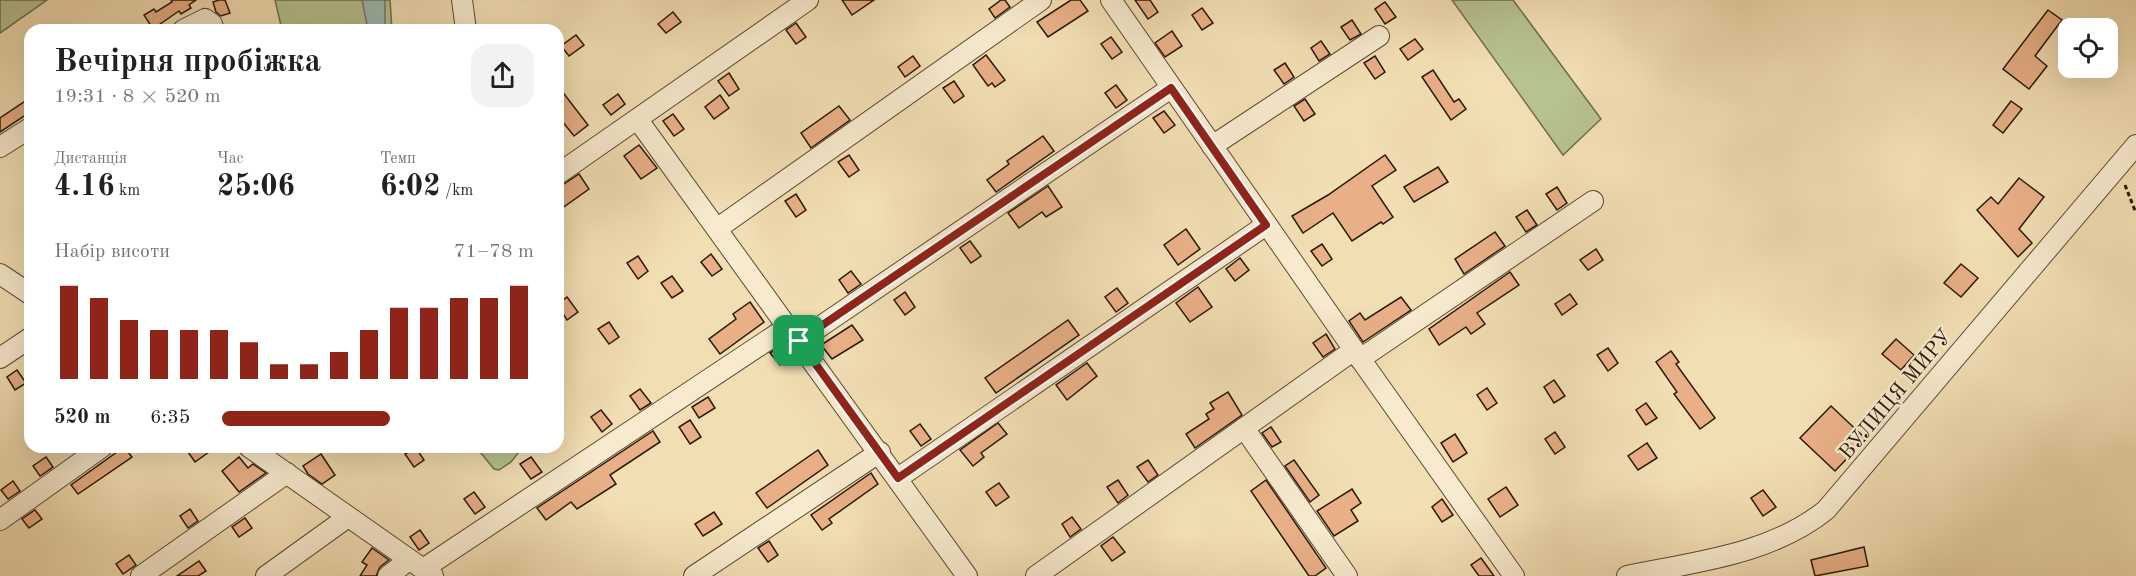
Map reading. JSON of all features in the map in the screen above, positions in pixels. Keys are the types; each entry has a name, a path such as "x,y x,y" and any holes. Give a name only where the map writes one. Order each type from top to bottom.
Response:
{"street":[{"path":"462,0 465,24"},
{"path":"564,170 808,0"},
{"path":"718,228 1041,0"},
{"path":"1111,0 1266,225 1514,576"},
{"path":"195,24 205,19 212,24"},
{"path":"1212,146 1379,36"},
{"path":"388,576 422,569 794,333 1171,88"},
{"path":"638,120 880,452 967,576"},
{"path":"0,147 24,132"},
{"name":"ВУЛИЦЯ МИРУ","path":"1627,576 1728,555 1771,543 1806,525 1826,510 2136,145"},
{"path":"1036,576 1244,428 1593,201"},
{"path":"898,478 1266,225"},
{"path":"0,274 24,290"},
{"path":"0,358 24,342"},
{"path":"1244,428 1347,576"},
{"path":"694,576 880,452"},
{"path":"0,520 94,453"},
{"path":"258,453 422,569"},
{"path":"141,576 287,473"},
{"path":"266,576 348,517"}],"path":[{"path":"2118,167 2136,213"}],"green space":[{"path":"0,0 47,0 0,33"},
{"path":"275,0 390,0 392,24 281,24"},
{"path":"1452,0 1513,0 1601,119 1563,155"},
{"path":"481,453 518,453 511,462 499,470 494,469"}],"water":[{"path":"362,0 385,0 385,24 367,24"}],"building":[{"path":"171,0 196,0 189,5 191,8 181,14 179,11 160,24 150,24 144,15 154,9 156,12 172,2"},
{"path":"225,0 230,13 221,16 216,12 213,2"},
{"path":"842,0 874,0 852,15"},
{"path":"1001,0 1005,0 1010,7 995,18 989,9"},
{"path":"1071,0 1080,0 1088,11 1048,37 1037,22"},
{"path":"1135,0 1150,0 1158,12 1148,19"},
{"path":"1385,2 1396,17 1385,24 1375,9"},
{"path":"1202,8 1213,23 1202,30 1192,15"},
{"path":"2048,10 2059,18 2058,25 2035,56 2047,66 2029,89 2003,69"},
{"path":"673,12 681,22 666,33 658,24"},
{"path":"1352,20 1361,34 1350,40 1341,27"},
{"path":"796,23 806,37 796,44 786,30"},
{"path":"1172,31 1182,46 1165,57 1155,43"},
{"path":"576,35 584,45 569,56 564,50 564,44"},
{"path":"1111,37 1122,52 1112,59 1101,44"},
{"path":"1415,39 1423,49 1408,60 1400,49"},
{"path":"1321,41 1330,54 1319,61 1311,48"},
{"path":"986,55 1005,80 995,87 992,83 988,86 973,65"},
{"path":"913,56 920,66 905,77 898,67"},
{"path":"1375,56 1385,72 1375,79 1364,63"},
{"path":"1285,63 1294,77 1284,84 1274,70"},
{"path":"1433,70 1454,102 1459,99 1466,109 1451,120 1422,77"},
{"path":"729,73 739,89 729,96 718,81"},
{"path":"954,81 964,96 954,103 943,88"},
{"path":"1116,85 1127,100 1116,108 1105,93"},
{"path":"564,94 588,125 574,136 564,124"},
{"path":"618,94 625,104 611,115 603,105"},
{"path":"720,95 729,108 714,119 705,107"},
{"path":"1305,99 1315,114 1304,121 1294,106"},
{"path":"2011,101 2022,109 2003,133 1993,125"},
{"path":"24,102 24,116 0,132 0,118"},
{"path":"839,106 850,120 811,148 801,133"},
{"path":"1164,111 1175,125 1164,133 1153,118"},
{"path":"673,114 684,129 674,136 663,121"},
{"path":"1043,136 1054,151 996,192 987,180 1009,164 1007,161"},
{"path":"639,145 657,168 641,179 624,156"},
{"path":"849,155 859,170 849,177 838,162"},
{"path":"1385,155 1396,170 1372,186 1393,217 1352,241 1333,213 1303,233 1292,216 1328,195"},
{"path":"1438,167 1448,182 1414,202 1404,187"},
{"path":"579,174 589,189 564,207 564,184"},
{"path":"2019,178 2044,197 2019,229 2032,243 2018,257 1977,210 1991,197 1998,204"},
{"path":"1048,186 1062,207 1046,217 1042,212 1019,228 1008,213"},
{"path":"1557,187 1567,203 1557,210 1546,194"},
{"path":"796,194 806,210 796,217 785,201"},
{"path":"1527,210 1537,225 1526,232 1516,217"},
{"path":"1186,229 1200,249 1178,265 1164,245"},
{"path":"1495,232 1505,246 1464,274 1455,259"},
{"path":"970,241 981,256 971,263 960,248"},
{"path":"1322,244 1332,259 1322,266 1311,251"},
{"path":"1596,249 1603,260 1588,270 1580,260"},
{"path":"711,254 722,269 712,276 701,262"},
{"path":"638,256 648,271 638,279 627,263"},
{"path":"1240,258 1249,270 1235,281 1226,269"},
{"path":"1961,264 1978,278 1961,297 1944,283"},
{"path":"851,271 861,284 848,293 839,280"},
{"path":"1510,272 1519,285 1477,313 1485,324 1471,334 1466,327 1439,345 1429,329"},
{"path":"672,276 683,291 672,298 661,283"},
{"path":"1198,287 1212,307 1190,322 1176,303"},
{"path":"1117,288 1128,303 1116,312 1105,297"},
{"path":"905,292 915,307 905,315 894,300"},
{"path":"1570,294 1577,304 1562,315 1555,304"},
{"path":"567,297 578,312 567,320 564,315 564,299"},
{"path":"1401,297 1411,310 1363,342 1349,321 1360,313 1365,320"},
{"path":"750,302 764,322 720,354 709,339 736,319 733,314"},
{"path":"1068,320 1079,335 996,393 985,378"},
{"path":"609,322 619,337 609,344 598,329"},
{"path":"852,325 863,340 832,359 821,345"},
{"path":"1326,334 1335,349 1323,357 1313,343"},
{"path":"1896,339 1914,355 1901,370 1882,354"},
{"path":"781,346 790,358 780,365 770,353"},
{"path":"1608,348 1618,363 1608,371 1597,355"},
{"path":"1671,351 1679,362 1676,364 1715,418 1700,429 1674,394 1677,392 1656,362"},
{"path":"1087,363 1097,376 1067,400 1056,385"},
{"path":"17,370 24,380 24,384 15,390 7,377"},
{"path":"1554,380 1565,396 1554,403 1544,387"},
{"path":"1487,388 1497,403 1487,410 1477,395"},
{"path":"640,389 651,403 640,410 630,396"},
{"path":"1228,392 1242,415 1195,448 1186,434 1209,419 1206,414 1214,409 1210,403"},
{"path":"708,397 715,408 699,418 692,407"},
{"path":"1646,403 1657,418 1646,425 1636,410"},
{"path":"1831,406 1866,439 1835,471 1800,438"},
{"path":"601,410 612,424 602,432 591,417"},
{"path":"690,420 701,437 690,444 679,427"},
{"path":"998,423 1007,434 981,453 984,457 973,466 960,450"},
{"path":"920,424 931,439 921,446 910,431"},
{"path":"1271,427 1281,442 1272,447 1262,433"},
{"path":"653,431 660,442 610,475 616,484 577,509 571,502 546,520 537,508"},
{"path":"1555,432 1565,447 1555,454 1545,439"},
{"path":"1455,434 1467,453 1453,462 1441,443"},
{"path":"1647,443 1657,458 1638,470 1628,456"},
{"path":"818,450 828,465 767,508 756,493"},
{"path":"116,453 129,453 132,457 78,494 71,485"},
{"path":"189,453 208,453 195,462"},
{"path":"419,453 424,460 414,467 405,454"},
{"path":"321,454 335,475 322,484 308,474 303,466"},
{"path":"46,457 53,467 40,476 33,466"},
{"path":"239,457 248,468 253,464 266,473 239,492 222,471"},
{"path":"531,457 542,472 531,479 520,464"},
{"path":"1148,460 1158,475 1148,482 1137,467"},
{"path":"1294,460 1319,495 1310,502 1285,466"},
{"path":"871,473 878,484 829,519 832,523 822,530 811,515"},
{"path":"1118,480 1128,495 1118,503 1107,487"},
{"path":"1266,480 1326,568 1315,576 1309,576 1251,491"},
{"path":"13,481 20,491 8,499 1,490"},
{"path":"999,483 1009,497 996,506 986,492"},
{"path":"1506,487 1518,505 1500,517 1488,499"},
{"path":"1352,489 1361,503 1351,510 1358,521 1334,536 1317,511"},
{"path":"1763,490 1776,507 1763,516 1751,498"},
{"path":"474,492 485,507 475,514 464,499"},
{"path":"1442,499 1453,515 1442,522 1432,507"},
{"path":"190,509 198,521 188,528 180,516"},
{"path":"35,510 42,519 29,528 22,519"},
{"path":"714,512 722,524 703,536 695,524"},
{"path":"1072,517 1081,529 1070,537 1062,524"},
{"path":"245,518 252,528 239,537 232,527"},
{"path":"420,530 429,543 419,550 410,537"},
{"path":"1113,537 1125,552 1112,561 1101,546"},
{"path":"769,541 778,555 768,562 758,548"},
{"path":"1864,547 1868,566 1815,576 1811,560"},
{"path":"372,548 389,560 380,567 376,576 360,576 367,565 362,562"},
{"path":"129,555 136,565 123,574 116,564"},
{"path":"1481,558 1494,576 1479,576 1471,565"},
{"path":"199,561 206,571 198,576 177,576"}],"route":[{"path":"1171,88 1266,225 898,478 799,341 1171,88"}]}
